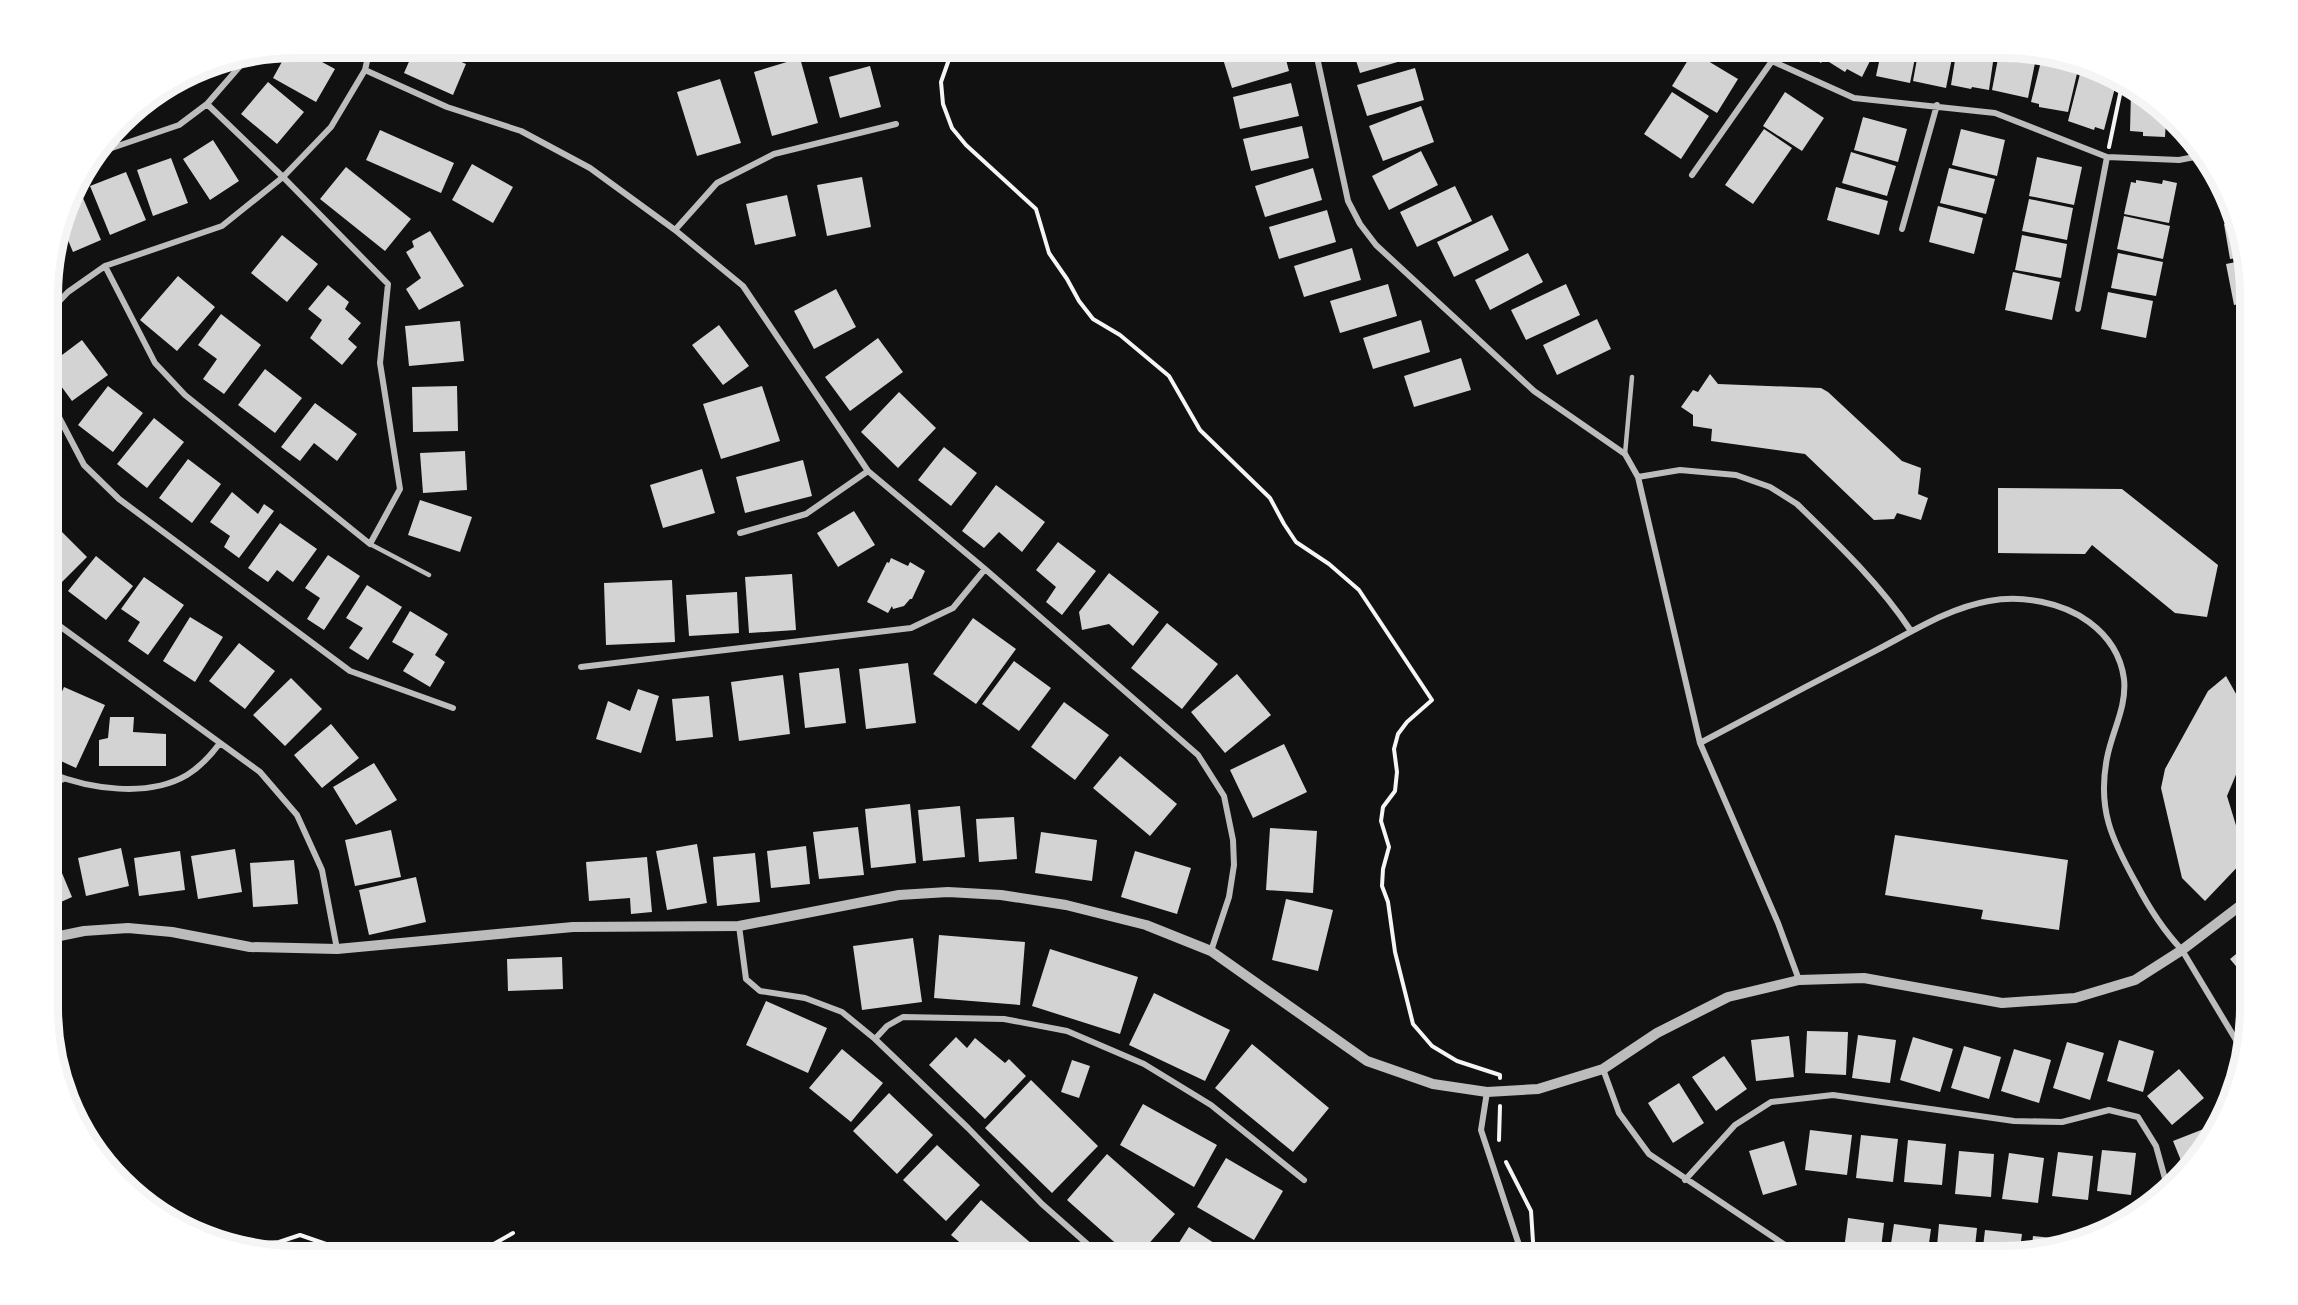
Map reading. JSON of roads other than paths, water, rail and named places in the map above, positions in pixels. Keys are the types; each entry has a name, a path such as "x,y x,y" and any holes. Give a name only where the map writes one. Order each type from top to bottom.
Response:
{"street":[{"path":"58,302 68,291 105,266 222,226 284,177 331,127 365,70 368,58"},
{"path":"1316,58 1348,201 1360,224 1376,245 1534,391 1626,454 1638,477 1700,743 1774,913 1799,980"},
{"path":"1768,58 1854,98 1995,113 2107,158 2179,160 2194,157"},
{"path":"1692,175 1772,61"},
{"path":"110,149 179,125 207,104 240,66"},
{"path":"365,70 447,107 521,131 590,168 675,230 743,286 868,471 1198,754 1224,796 1233,840 1234,865 1229,897 1211,951"},
{"path":"105,266 155,363 185,395 370,544 400,489 380,363 388,284 284,177 207,104"},
{"path":"1902,229 1936,105"},
{"path":"675,230 717,183 774,154 896,124"},
{"path":"2078,309 2107,158"},
{"path":"58,415 84,465 120,499 350,671 453,708"},
{"path":"1638,477 1680,470 1736,475 1758,481 1783,493 1797,504 1877,585 1911,632"},
{"path":"740,533 806,514 868,471"},
{"path":"581,667 911,628 953,608 985,569"},
{"path":"1700,743 1911,632 1979,603 2007,599 2024,600 2041,602 2071,611 2098,628 2117,656 2121,667 2124,692 2109,746 2104,793 2107,821 2118,851 2146,903 2170,938 2182,950 2237,1041"},
{"path":"58,625 260,772 297,815 322,870 337,949"},
{"path":"58,776 88,785 120,788 162,784 188,775 220,743"},
{"path":"58,781 64,778"},
{"path":"58,936 84,931 128,928 172,932 250,947 337,949 573,927 739,926 899,895 948,892 1001,896 1066,904 1146,925 1211,951 1367,1061 1433,1084 1487,1092 1538,1089 1602,1069 1657,1033 1728,997 1799,980 1864,978 2002,1003 2075,998 2135,980 2182,950 2240,907"},
{"path":"739,926 746,979 760,991 806,998 842,1012 875,1039 968,1128 1042,1204 1090,1246"},
{"path":"875,1039 886,1026 903,1017 1004,1019 1067,1031 1144,1064 1211,1105 1304,1180"},
{"path":"1602,1069 1619,1113 1649,1154 1786,1246"},
{"path":"1487,1092 1481,1130 1507,1203 1518,1242 1516,1246"},
{"path":"1685,1180 1735,1125 1771,1102 1833,1095 2014,1121 2062,1122 2109,1110 2138,1117 2156,1146 2166,1181"}],"lane":[{"path":"1626,454 1632,377"},
{"path":"370,544 429,575"}]}
